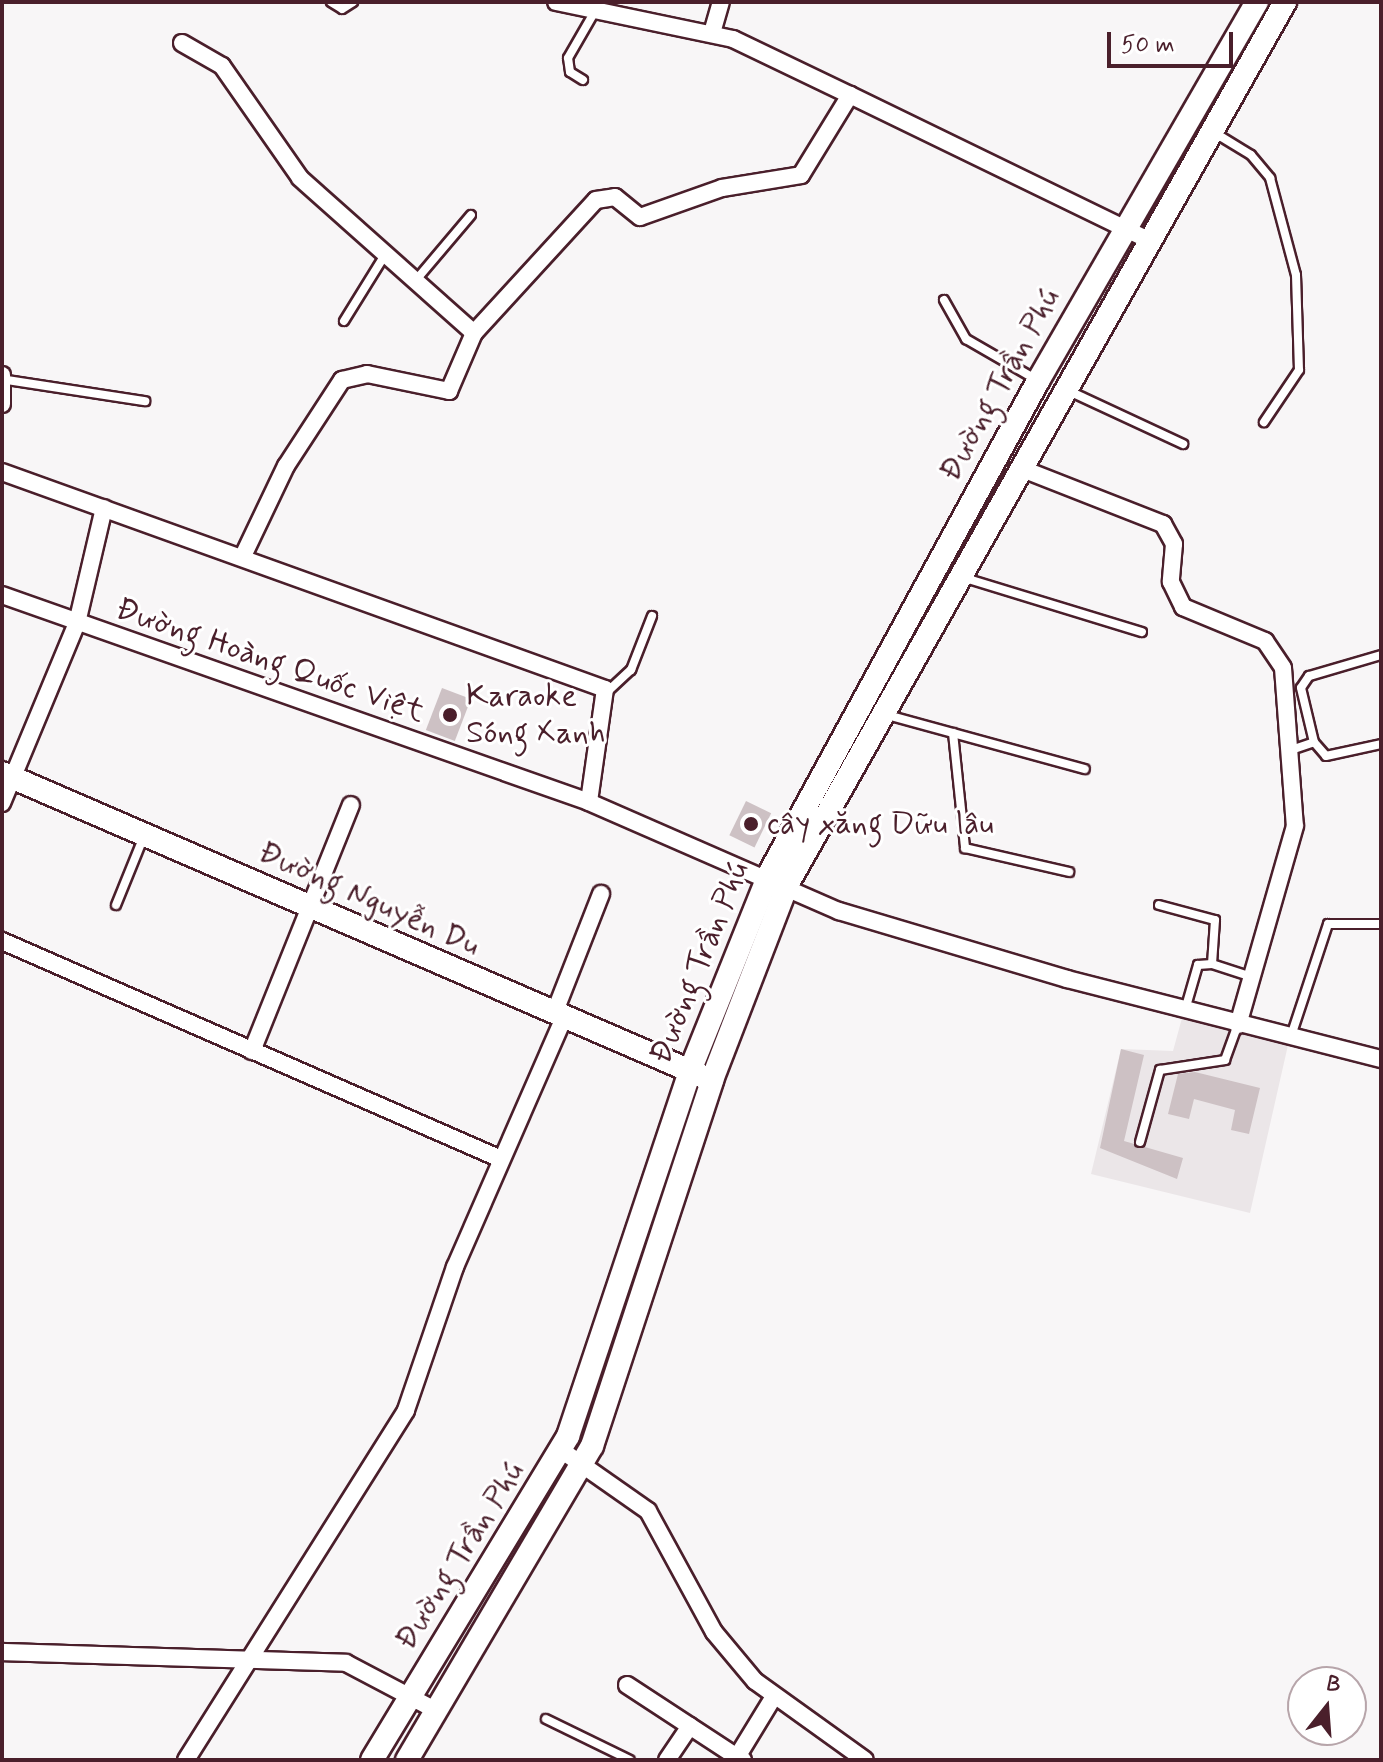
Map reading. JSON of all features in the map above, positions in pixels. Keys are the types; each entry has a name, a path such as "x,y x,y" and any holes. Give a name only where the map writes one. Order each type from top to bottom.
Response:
{"main road":[{"name":"Đường Trần Phú","path":"372,1760 561,1450 690,1071 778,879 1038,381 1257,2"},
{"name":"Đường Trần Phú","path":"407,1760 584,1464 778,879 882,714 1285,2"},
{"name":"Đường Nguyễn Du","path":"7,776 712,1080"}],"street":[{"path":"556,2 712,33 850,95 1148,240"},
{"path":"712,33 721,2"},
{"path":"182,43 222,66 300,178 474,333"},
{"path":"243,556 334,387 367,374 449,391 474,333 596,200 615,197 640,217 722,188 801,175 850,95"},
{"path":"2,404 5,378"},
{"path":"1020,468 1163,524 1174,544 1171,582 1183,607 1244,629 1277,656 1294,749 1294,837 1238,1025"},
{"path":"2,472 243,556 607,692 589,802"},
{"path":"2,803 7,776 77,623 104,508"},
{"name":"Đường Hoàng Quốc Việt","path":"2,595 589,802 778,879 811,899 916,936 1184,1011 1381,1059"},
{"path":"252,1051 351,805"},
{"path":"186,1760 406,1410 559,1016 601,894"},
{"path":"2,941 501,1159"},
{"path":"561,1450 648,1511 714,1632 773,1698 865,1760"},
{"path":"2,1652 346,1663 413,1694 437,1711"},
{"path":"627,1685 740,1758 773,1698"},
{"path":"667,1760 690,1726"}],"lane":[{"path":"331,2 342,9 353,2"},
{"path":"583,80 570,72 568,58 595,11"},
{"path":"1211,131 1251,155 1270,178 1296,275 1299,370 1264,422"},
{"path":"415,281 471,215"},
{"path":"344,321 386,254"},
{"path":"944,300 966,339 1038,381"},
{"path":"5,378 145,401"},
{"path":"1064,389 1183,444"},
{"path":"960,577 1142,632"},
{"path":"607,692 634,664 652,616"},
{"path":"1381,655 1306,678 1301,696 1314,742 1335,759 1381,744"},
{"path":"882,714 1085,769"},
{"path":"953,733 965,848 1069,872"},
{"path":"1294,749 1314,742"},
{"path":"116,905 145,836"},
{"path":"1159,905 1215,920 1212,964"},
{"path":"1290,1037 1328,924 1381,924"},
{"path":"1184,1011 1198,965 1212,964 1253,977"},
{"path":"1140,1142 1160,1070 1225,1060 1238,1025"},
{"path":"546,1719 630,1760"}],"shaded area":[{"path":"1182,1018 1288,1045 1250,1213 1091,1174 1121,1049 1173,1051"}],"building":[{"name":"Karaoke Sóng Xanh","path":"442,688 471,699 455,741 426,730"},
{"name":"cây xăng Dữu lâu","path":"746,801 771,813 755,847 729,835"},
{"path":"1121,1049 1144,1055 1124,1141 1183,1158 1177,1179 1100,1148"},
{"path":"1195,1072 1260,1088 1249,1134 1231,1130 1235,1110 1194,1099 1189,1119 1168,1114 1178,1074"}],"place":[{"name":"Karaoke Sóng Xanh","path":"450,715"},
{"name":"cây xăng Dữu lâu","path":"751,824"}]}
